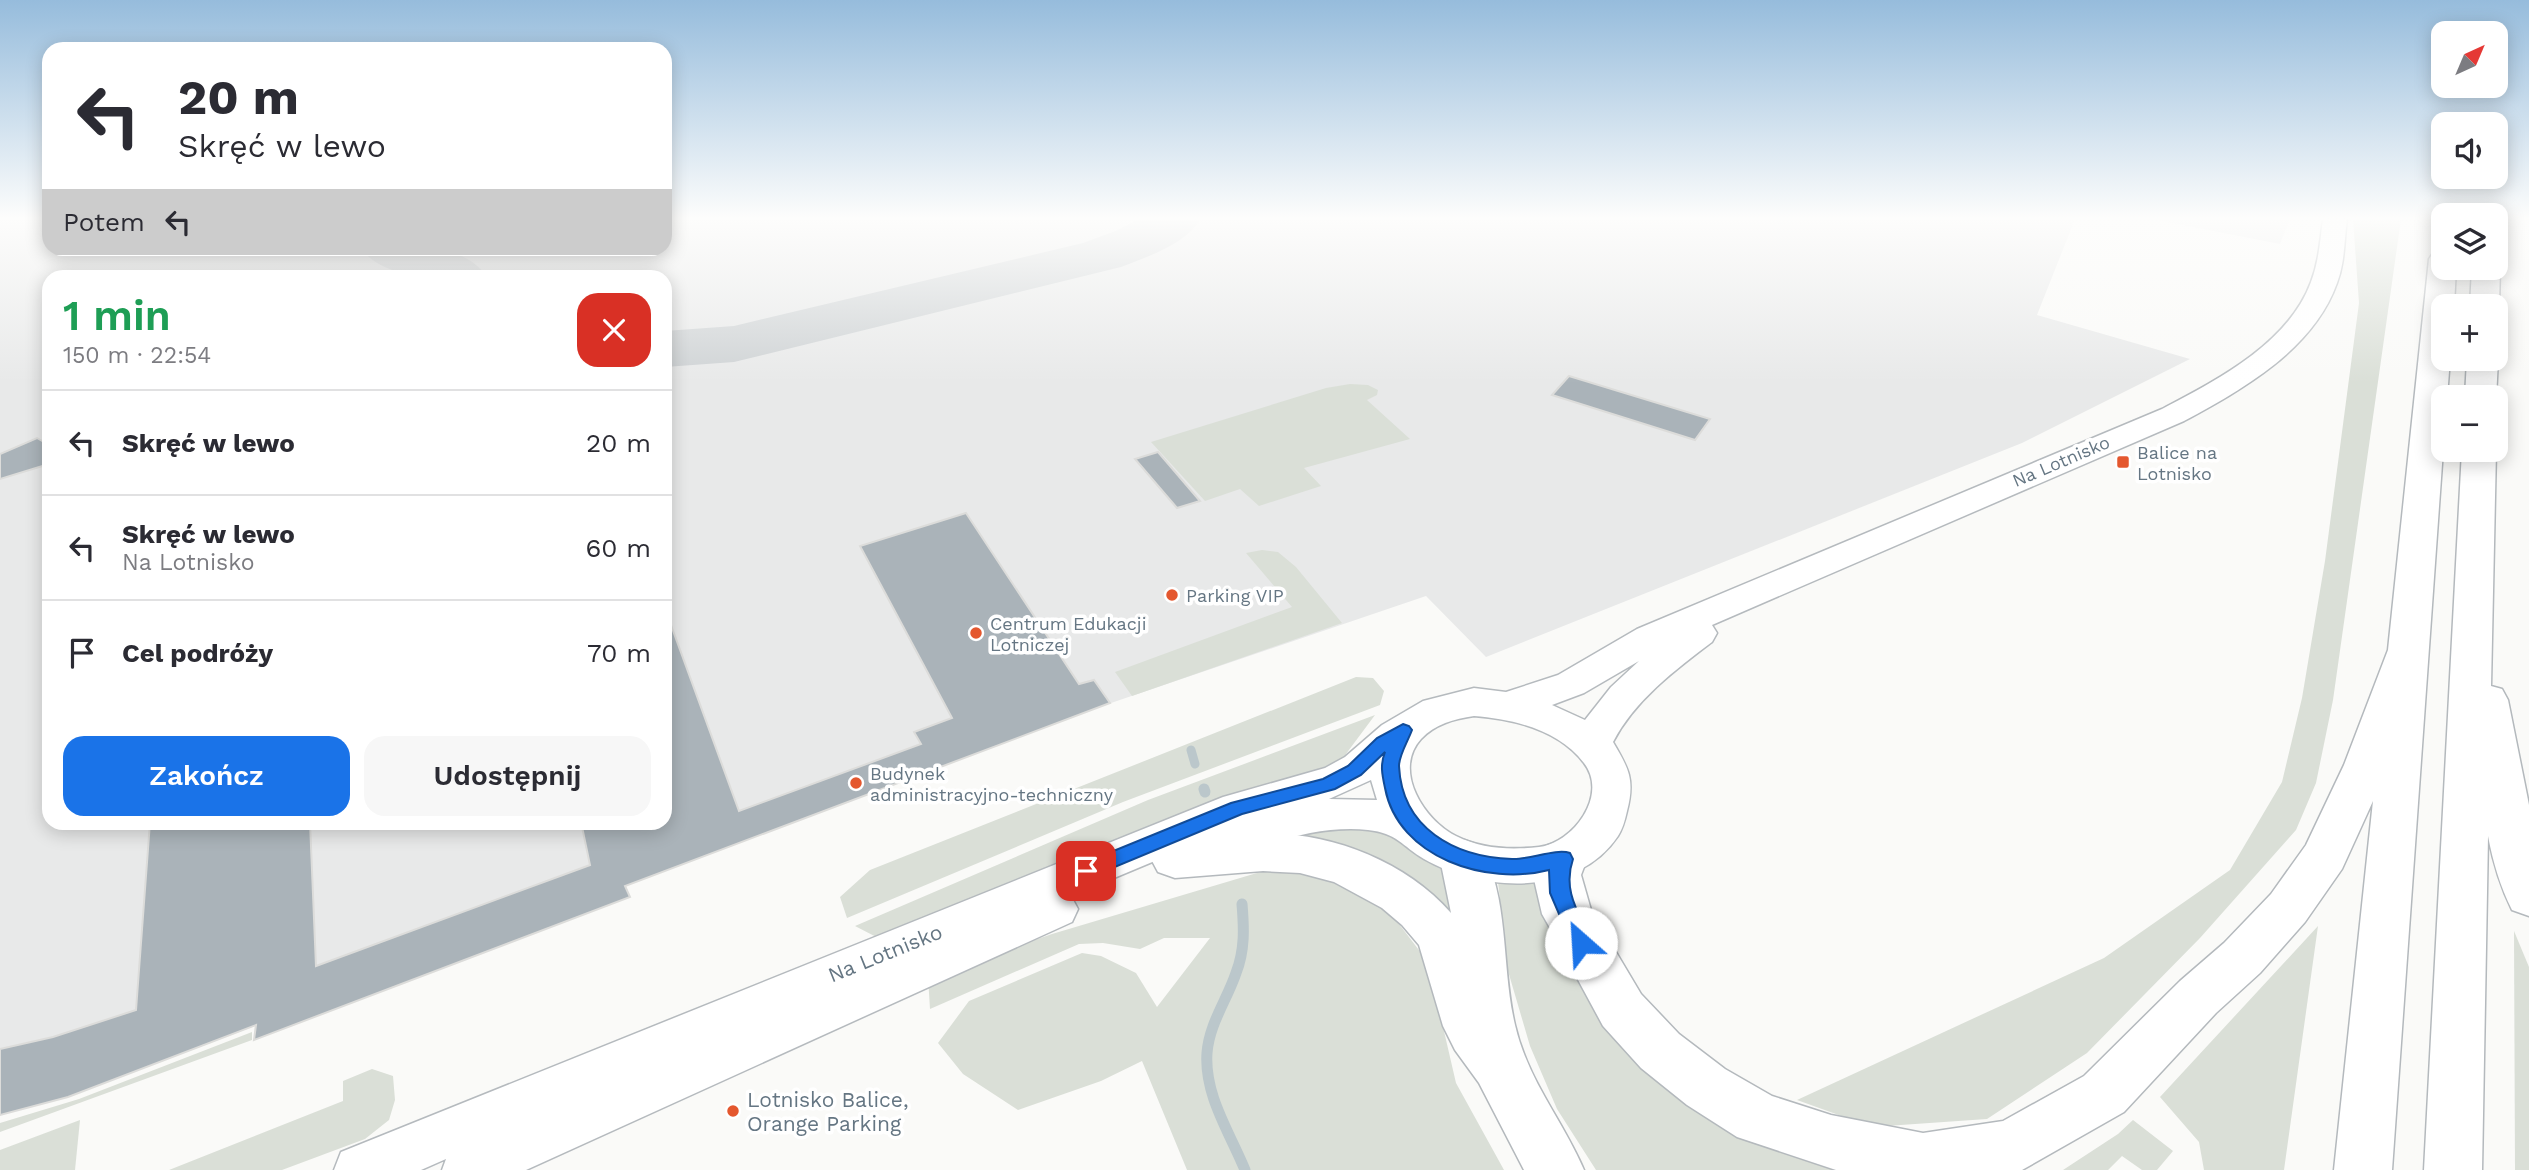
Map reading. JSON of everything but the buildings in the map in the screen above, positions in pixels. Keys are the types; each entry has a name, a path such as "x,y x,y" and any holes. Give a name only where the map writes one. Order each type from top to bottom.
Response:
{"highway":[{"path":"2363,1170 2441,280"},
{"path":"2453,1170 2479,462"},
{"path":"2473,619 2503,795 2517,864 2529,896"},
{"path":"1563,859 1557,876 1567,914 1622,1010 1660,1051 1706,1087 1757,1118 1831,1142 1923,1161 2011,1147 2104,1094 2198,997 2242,958 2288,908 2325,856 2366,765 2409,649"},
{"path":"1175,859 1207,859 1248,852 1305,855 1339,863 1371,877 1403,898 1432,925 1448,951 1466,1020 1503,1072"},
{"path":"1464,859 1474,895 1488,1024 1508,1088 1555,1170"}],"main road":[{"name":"Na Lotnisko","path":"1510,705 1571,684 1650,638 2173,415 2210,395 2274,350 2289,336 2315,302 2326,274"},
{"name":"Na Lotnisko","path":"1591,745 1611,712 1651,669 1741,599"},
{"path":"1474,702 1510,705 1549,718 1591,745 1607,765 1612,782 1612,803 1606,824 1596,836 1563,859 1530,867 1508,867 1464,859 1443,850 1410,826 1398,806 1390,764 1403,730 1420,717 1454,705 1474,702"},
{"name":"Na Lotnisko","path":"360,1170 1238,808 1328,785 1355,771 1383,743 1403,730"},
{"name":"Na Lotnisko","path":"468,1170 990,937 1175,859 1250,833 1348,814 1380,816 1410,826"}],"shaded area":[{"path":"0,274 42,274 42,830 672,830 672,274 2053,274 2037,315 2190,359 2022,443 1486,657 1426,596 1111,703 626,886 630,897 254,1040 255,1026 68,1097 0,1115"},
{"path":"2357,274 2393,274 2333,700 2316,783 2296,830 2200,938 2087,1053 1987,1119 1872,1127 1797,1100 2104,958 2230,870 2282,782 2302,698 2325,561 2359,303"},
{"path":"1350,384 1368,385 1378,390 1377,395 1367,400 1410,439 1304,468 1321,486 1259,506 1240,489 1205,501 1151,442 1326,388"},
{"path":"1262,550 1278,552 1296,567 1342,623 1132,696 1115,672 1292,607 1246,553"},
{"path":"1356,677 1373,678 1384,691 1380,705 1123,802 847,918 840,897 870,870"},
{"path":"1375,715 1340,762 1233,796 1096,847 884,941 855,926 1148,800"},
{"path":"1341,823 1381,828 1442,867 1459,930 1285,839"},
{"path":"1274,868 1327,872 1383,903 1428,962 1456,1083 1504,1170 1187,1170 1142,1061 1101,1081 1018,1110 963,1074 938,1043 969,1001 1082,953 1101,956 1136,973 1157,1007 1210,938 1164,938 1140,949 1103,943 1079,944 930,1009 928,977 1052,934"},
{"path":"1498,882 1534,883 1575,970 1856,1170 1596,1170 1557,1109 1530,1046 1508,971"},
{"path":"2318,926 2284,1170 2204,1170 2199,1142 2160,1097"},
{"path":"2514,931 2529,967 2529,1170 2515,1170"},
{"path":"252,1032 252,1040 0,1132 0,1123 79,1099"},
{"path":"372,1069 393,1076 395,1100 389,1120 365,1139 282,1170 169,1170 343,1101 343,1081"},
{"path":"80,1120 75,1170 0,1170 0,1150"},
{"path":"2133,1120 2173,1151 2157,1170 2142,1170 2122,1156 2108,1170 2063,1170 2118,1134"}],"waterway":[{"path":"1191,750 1195,764"},
{"path":"1242,904 1241,956 1211,1032 1207,1069 1219,1113 1245,1170"}],"taxiway":[{"path":"672,348 734,344 1024,274"}],"place":[{"name":"Balice na Lotnisko","path":"2123,462"},
{"name":"Parking VIP","path":"1172,595"},
{"name":"Centrum Edukacji Lotniczej","path":"976,633"},
{"name":"Budynek administracyjno-techniczny","path":"856,783"},
{"name":"Lotnisko Balice, Orange Parking","path":"733,1111"}],"route":[{"path":"1086,871 1238,808 1328,785 1355,771 1383,743 1403,730 1390,764 1398,806 1410,826 1443,850 1464,859 1508,867 1530,867 1563,859 1557,876 1560,893 1581,943"}]}
